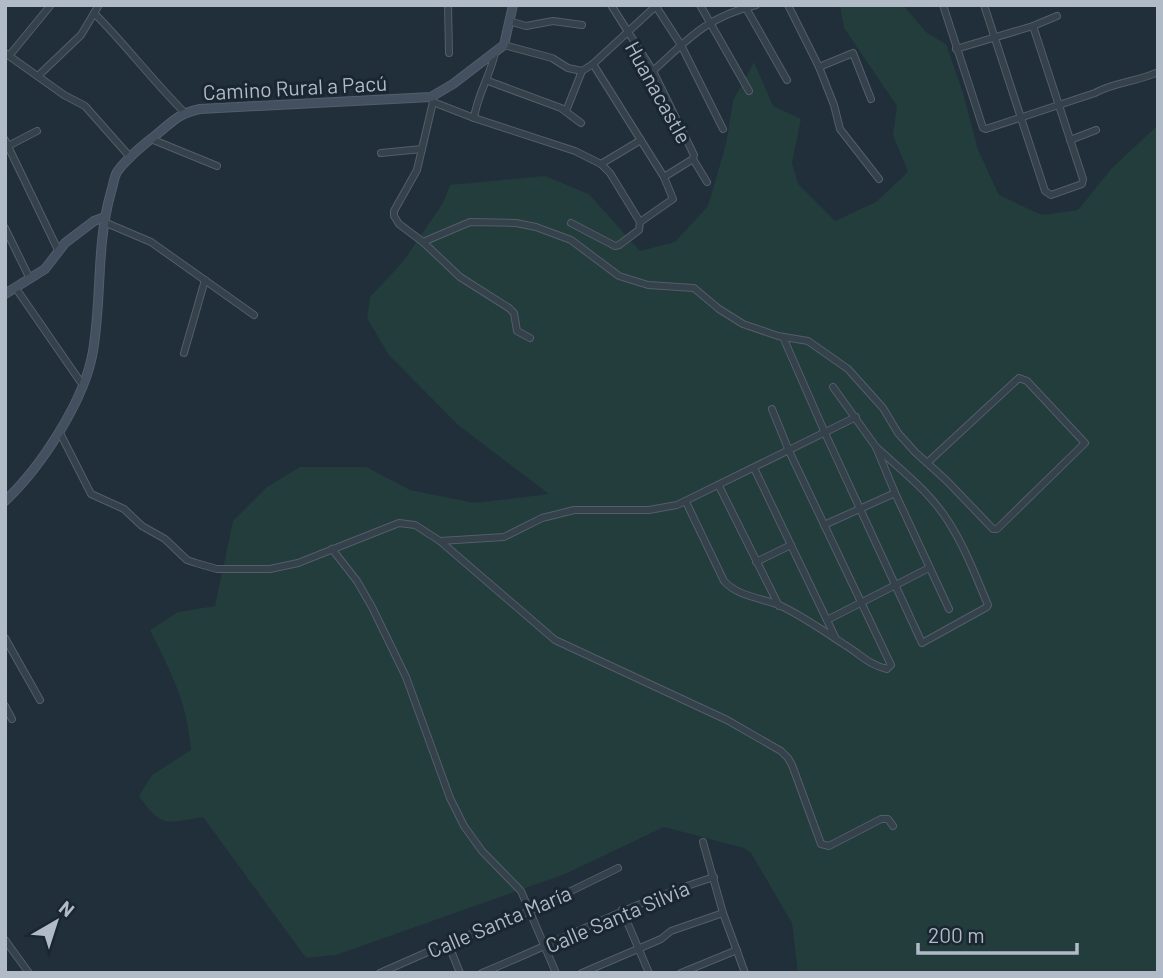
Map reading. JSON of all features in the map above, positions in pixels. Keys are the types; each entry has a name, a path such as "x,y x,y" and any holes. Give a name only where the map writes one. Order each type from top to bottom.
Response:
{"street":[{"path":"38,76 81,35 99,5"},
{"path":"447,5 449,52"},
{"path":"513,5 504,44 552,58 568,68 582,71"},
{"name":"Huanacastle","path":"611,5 653,71 694,155 693,159 664,177"},
{"path":"700,5 749,91"},
{"path":"653,71 709,22 738,9 756,5"},
{"path":"788,5 806,36 834,106 840,129 879,179"},
{"path":"943,5 983,128 986,129 1095,93 1109,85 1132,82 1158,72"},
{"path":"984,5 1045,191 1051,195 1082,182 1032,26"},
{"path":"50,6 7,55 64,95 85,106 131,158"},
{"path":"566,111 582,71 656,6 681,45 723,129"},
{"path":"746,8 787,80"},
{"path":"94,13 122,41 150,78 184,112"},
{"path":"956,49 1057,16"},
{"path":"509,21 526,26 553,21 582,24"},
{"name":"Camino Rural a Pacú","path":"5,501 36,465 70,415 93,353 104,220 116,173 151,139 184,112 200,109 432,99 504,44"},
{"path":"474,118 495,53"},
{"path":"819,67 853,53 871,99"},
{"path":"593,64 664,177 673,199 640,222"},
{"path":"488,81 566,111 581,123"},
{"path":"530,338 517,331 514,313 509,308 460,277 423,242 398,224 394,216 395,209 415,176 432,99 474,118 575,150 601,164 610,173 640,222 639,230 615,246 571,223"},
{"path":"1070,140 1096,130"},
{"path":"37,131 7,143 59,252"},
{"path":"151,139 217,166"},
{"path":"601,164 641,140"},
{"path":"382,153 422,149"},
{"path":"693,159 707,182"},
{"path":"5,293 45,269 65,243 94,221 104,220 151,243 254,315"},
{"path":"423,242 470,222 516,223 556,233 574,242 619,276 642,284 694,288 733,319 783,337 808,341 842,364 883,408 898,433 927,463 993,529 997,529 1085,443 1027,382 1018,378 927,463"},
{"path":"5,228 30,279"},
{"path":"184,353 205,280"},
{"path":"15,287 82,384"},
{"path":"783,337 922,643 988,605 960,540 947,519 929,497 876,447"},
{"path":"833,387 876,447 949,609"},
{"path":"686,502 729,587 779,606 836,639 875,666 887,669 891,665 772,410"},
{"path":"440,541 504,537 542,519 574,510 649,510 686,502 856,417"},
{"path":"59,431 91,494 124,509 142,526 165,539 187,560 217,569 270,569 298,563 398,523 415,525 440,541 555,640 727,720 780,751 792,765 797,785 824,846 829,846 881,819 888,819 893,826"},
{"path":"754,468 836,639"},
{"path":"719,486 779,606"},
{"path":"824,525 895,493"},
{"path":"756,562 791,545"},
{"path":"332,549 362,590 406,677 450,798 464,826 482,851 521,891 556,973"},
{"path":"827,620 929,568"},
{"path":"5,638 40,700"},
{"path":"5,706 12,719"},
{"path":"703,842 723,912 746,973"},
{"name":"Calle Santa María","path":"380,973 530,911 618,868"},
{"name":"Calle Santa Silvia","path":"482,973 546,947 622,910 714,877"},
{"path":"622,910 649,973"},
{"path":"582,973 660,939 671,931 723,912"},
{"path":"5,940 29,973"},
{"path":"448,943 460,973"},
{"path":"681,973 737,950"}],"green space":[{"path":"840,5 903,5 927,33 946,44 963,93 978,150 999,195 1042,215 1078,210 1112,168 1158,125 1158,973 798,973 792,923 751,853 744,848 664,827 565,874 336,955 306,958 203,817 166,821 154,814 139,796 152,775 191,750 182,702 150,630 178,612 215,606 233,521 267,487 300,467 366,467 410,490 475,503 549,494 458,425 389,355 367,318 370,297 402,263 443,203 450,185 545,176 589,194 640,251 675,242 708,206 726,144 733,101 754,62 773,106 801,119 792,163 798,184 835,221 876,202 908,172 893,135 897,106 844,28"}]}
